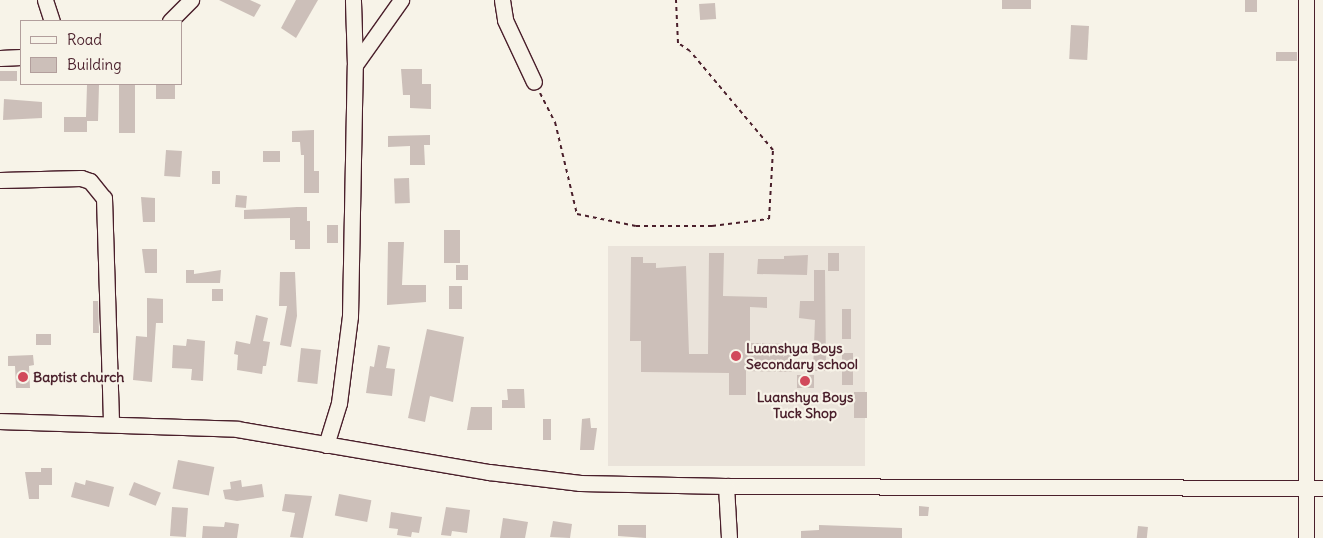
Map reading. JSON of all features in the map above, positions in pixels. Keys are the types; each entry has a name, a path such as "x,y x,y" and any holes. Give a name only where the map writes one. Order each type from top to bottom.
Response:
{"street":[{"path":"45,0 52,20"},
{"path":"171,20 191,0"},
{"path":"326,445 340,403 350,316 355,65 353,0"},
{"path":"355,65 401,0"},
{"path":"502,0 505,20 534,82"},
{"path":"1306,0 1306,538"},
{"path":"0,58 20,57"},
{"path":"0,180 81,178 90,181 104,198 111,422"},
{"path":"0,421 111,422 237,429 489,472 580,483 726,486 1323,488"},
{"path":"726,486 729,538"}],"path":[{"path":"534,82 555,122 577,214 636,226 712,226 769,219 773,150 690,50 678,43 676,0"}],"shaded area":[{"name":"Luanshya Boys Secondary school","path":"608,246 865,246 865,466 608,466"}],"building":[{"path":"219,0 250,0 261,5 254,17"},
{"path":"296,0 318,0 296,38 281,28"},
{"path":"1002,0 1031,0 1031,9 1002,9"},
{"path":"1245,0 1257,0 1257,12 1245,12"},
{"path":"715,3 716,19 700,20 699,4"},
{"path":"1071,25 1089,26 1087,60 1069,59"},
{"path":"1276,52 1297,52 1297,61 1276,61"},
{"path":"401,69 422,69 422,84 431,84 431,109 410,108 410,95 403,95"},
{"path":"0,71 17,71 17,81 0,81"},
{"path":"87,85 99,85 98,121 87,121 87,132 64,132 64,117 86,117"},
{"path":"119,85 135,85 135,133 119,133"},
{"path":"156,85 175,85 175,99 156,99"},
{"path":"4,99 42,102 42,118 3,120"},
{"path":"314,130 314,171 319,171 319,193 304,193 304,155 301,155 300,142 292,142 292,131"},
{"path":"430,135 430,145 424,145 425,165 410,165 410,146 388,147 388,136"},
{"path":"166,150 182,151 180,177 164,176"},
{"path":"263,151 280,151 280,162 263,162"},
{"path":"212,171 220,171 220,184 212,184"},
{"path":"409,178 410,203 395,204 394,179"},
{"path":"236,195 247,196 246,208 235,207"},
{"path":"141,197 155,198 155,222 143,222"},
{"path":"307,207 307,221 310,221 310,249 295,249 295,240 290,240 290,218 244,219 244,210"},
{"path":"327,225 338,225 338,243 327,243"},
{"path":"444,230 460,230 460,263 444,263"},
{"path":"388,242 404,242 402,285 426,285 426,302 387,305"},
{"path":"142,249 157,249 157,273 145,273"},
{"path":"709,253 724,253 723,296 767,297 767,308 750,307 750,343 792,344 792,372 746,371 746,395 729,395 729,373 641,372 641,341 630,341 631,257 643,257 643,263 656,263 656,268 686,266 689,354 708,354"},
{"path":"828,253 839,253 839,271 828,271"},
{"path":"808,255 807,275 757,274 758,259 784,259 784,256"},
{"path":"456,265 468,265 468,280 456,280"},
{"path":"186,270 194,270 194,274 221,270 220,283 186,283"},
{"path":"814,270 825,270 826,371 813,371 815,320 799,318 800,301 814,301"},
{"path":"280,272 295,272 297,316 291,347 280,345 287,306 279,306"},
{"path":"449,286 462,286 462,309 449,309"},
{"path":"212,289 223,289 223,301 212,301"},
{"path":"147,298 163,299 163,323 156,323 152,382 133,380 136,336 147,337"},
{"path":"93,301 98,301 99,333 93,333"},
{"path":"842,309 851,309 851,339 842,339"},
{"path":"256,315 268,318 263,341 270,342 266,366 263,366 262,374 237,370 238,355 234,354 236,341 250,344"},
{"path":"427,329 464,337 453,402 430,396 425,422 408,418"},
{"path":"36,334 51,334 51,345 36,345"},
{"path":"187,339 205,341 203,381 191,380 192,369 172,368 173,345 186,346"},
{"path":"378,345 390,347 386,368 395,369 392,396 366,393 370,366 374,367"},
{"path":"301,348 321,350 317,384 297,382"},
{"path":"842,353 853,353 853,385 842,385"},
{"name":"Baptist church","path":"33,355 34,365 29,366 30,388 16,388 15,366 8,366 8,356"},
{"name":"Luanshya Boys Tuck Shop","path":"797,375 814,375 814,388 797,388"},
{"path":"507,389 524,389 525,408 502,408 502,400 508,400"},
{"path":"854,392 867,392 867,418 854,418"},
{"path":"471,407 492,407 492,430 467,430"},
{"path":"590,418 591,428 597,428 594,450 580,450 582,419"},
{"path":"543,419 551,419 551,440 543,440"},
{"path":"178,460 214,467 209,496 172,488"},
{"path":"41,468 52,468 52,485 39,485 39,499 29,499 25,472 41,472"},
{"path":"86,480 114,487 109,507 71,497 75,482 85,485"},
{"path":"241,480 242,487 262,484 264,497 237,501 225,499 223,490 231,489 230,482"},
{"path":"134,482 161,493 156,506 129,495"},
{"path":"285,494 312,496 303,538 290,537 295,513 282,511"},
{"path":"339,494 371,500 367,522 335,516"},
{"path":"919,506 929,507 928,516 919,516"},
{"path":"172,507 188,508 186,537 170,536"},
{"path":"446,507 470,510 467,533 452,531 451,536 441,535"},
{"path":"391,512 422,517 419,533 412,532 411,537 397,535 398,529 389,528"},
{"path":"503,518 528,522 525,538 500,538"},
{"path":"553,521 572,524 570,538 550,537"},
{"path":"225,522 239,524 237,538 202,538 203,526 224,527"},
{"path":"618,525 646,525 646,538 618,536"},
{"path":"819,525 902,528 902,538 801,538 801,531 819,530"},
{"path":"1138,526 1148,527 1147,538 1137,538"}],"place":[{"name":"Luanshya Boys Secondary school","path":"736,356"},
{"name":"Baptist church","path":"23,377"},
{"name":"Luanshya Boys Tuck Shop","path":"805,381"}]}
